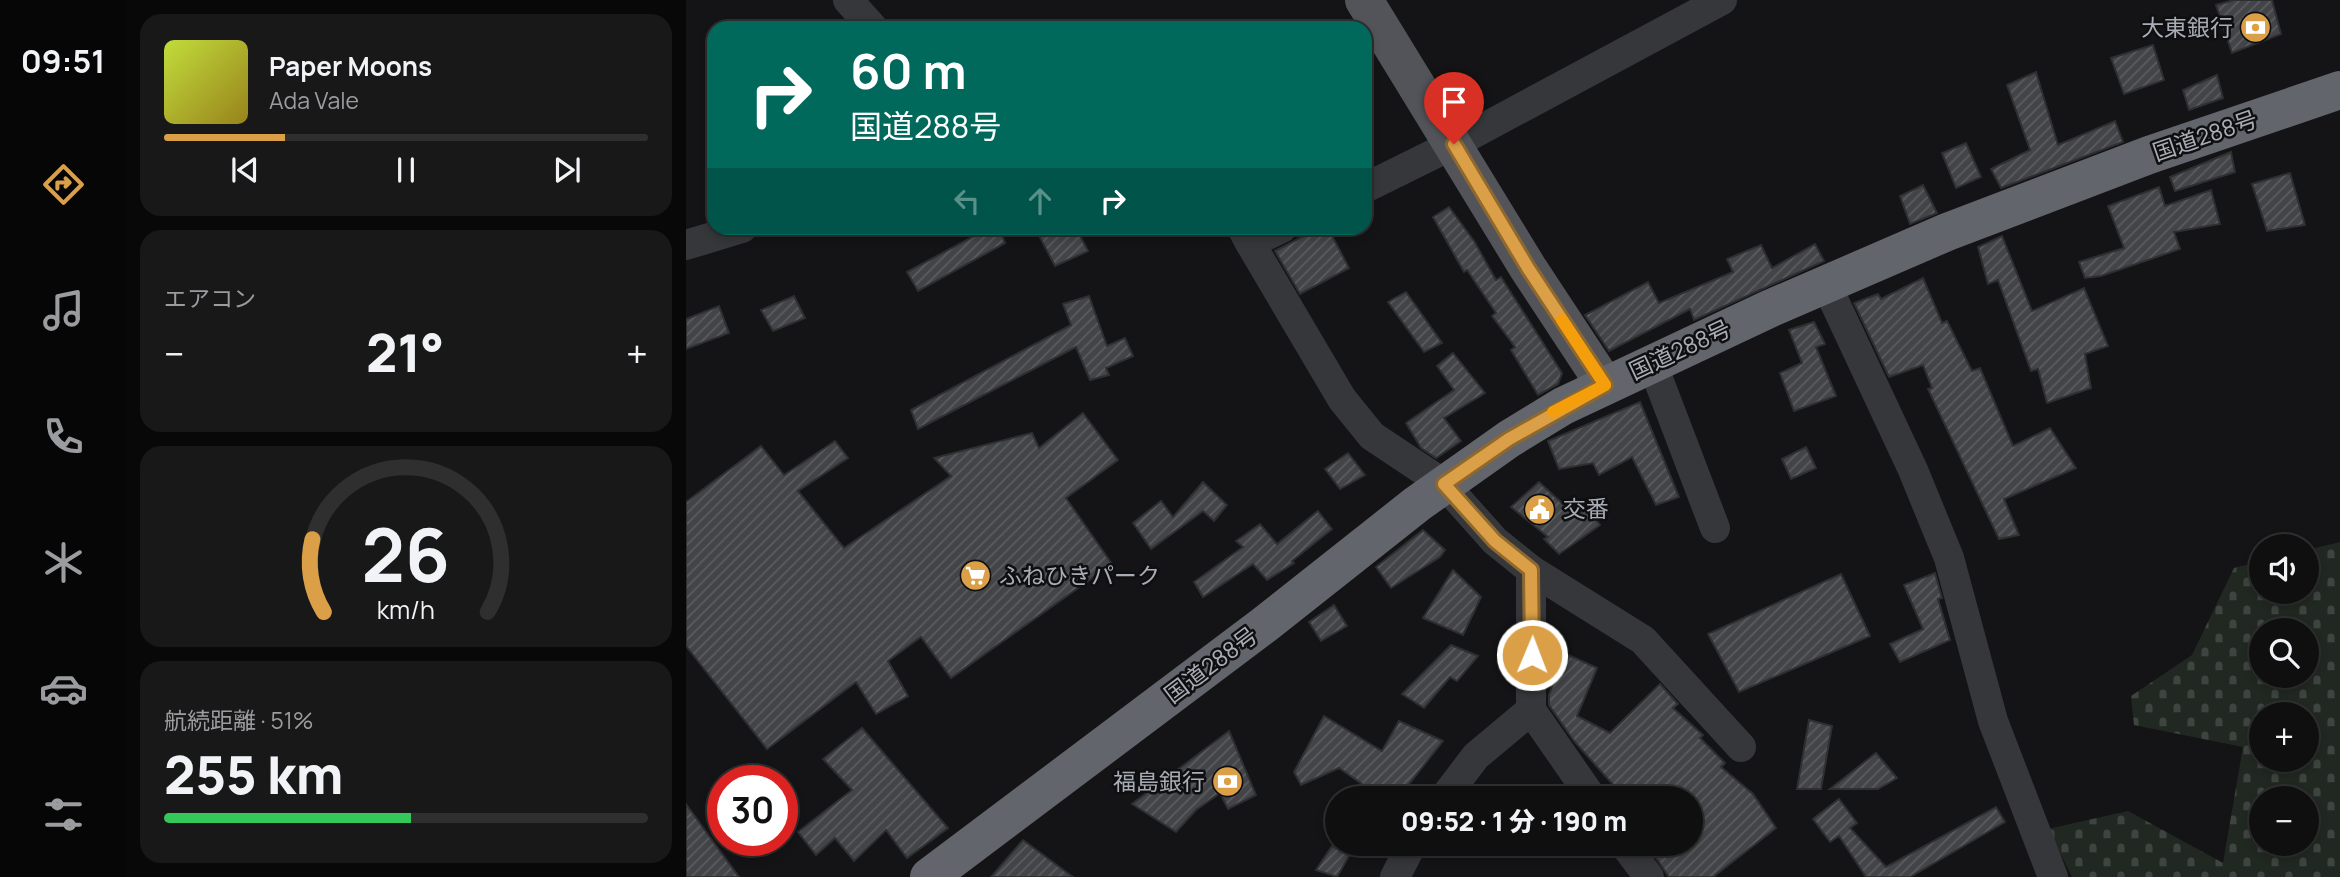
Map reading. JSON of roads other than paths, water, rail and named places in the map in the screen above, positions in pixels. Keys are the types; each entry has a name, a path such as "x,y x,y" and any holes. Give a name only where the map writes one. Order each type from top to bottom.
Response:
{"highway":[{"name":"国道288号","path":"929,877 1264,625 1444,484 1509,439 1605,385 1947,232 2050,192 2340,90"}],"main road":[{"path":"1364,0 1528,268 1605,385"}],"street":[{"path":"848,0 867,21"},
{"path":"1372,184 1454,144 1722,0"},
{"path":"686,246 720,235"},
{"path":"1246,235 1342,399 1372,436 1444,484 1495,541 1531,570 1643,640 1741,747"},
{"path":"1827,285 1913,470 1949,558 1993,721 2053,877"},
{"path":"1652,363 1715,528"},
{"path":"1531,570 1531,710 1584,786"},
{"path":"1453,786 1476,756 1531,710"},
{"path":"1395,877 1406,856"},
{"path":"1633,856 1649,877"}],"place":[{"name":"大東銀行","path":"2256,28"},
{"name":"交番","path":"1540,509"},
{"name":"ふねひきパーク","path":"976,576"},
{"name":"福島銀行","path":"1228,782"}]}
